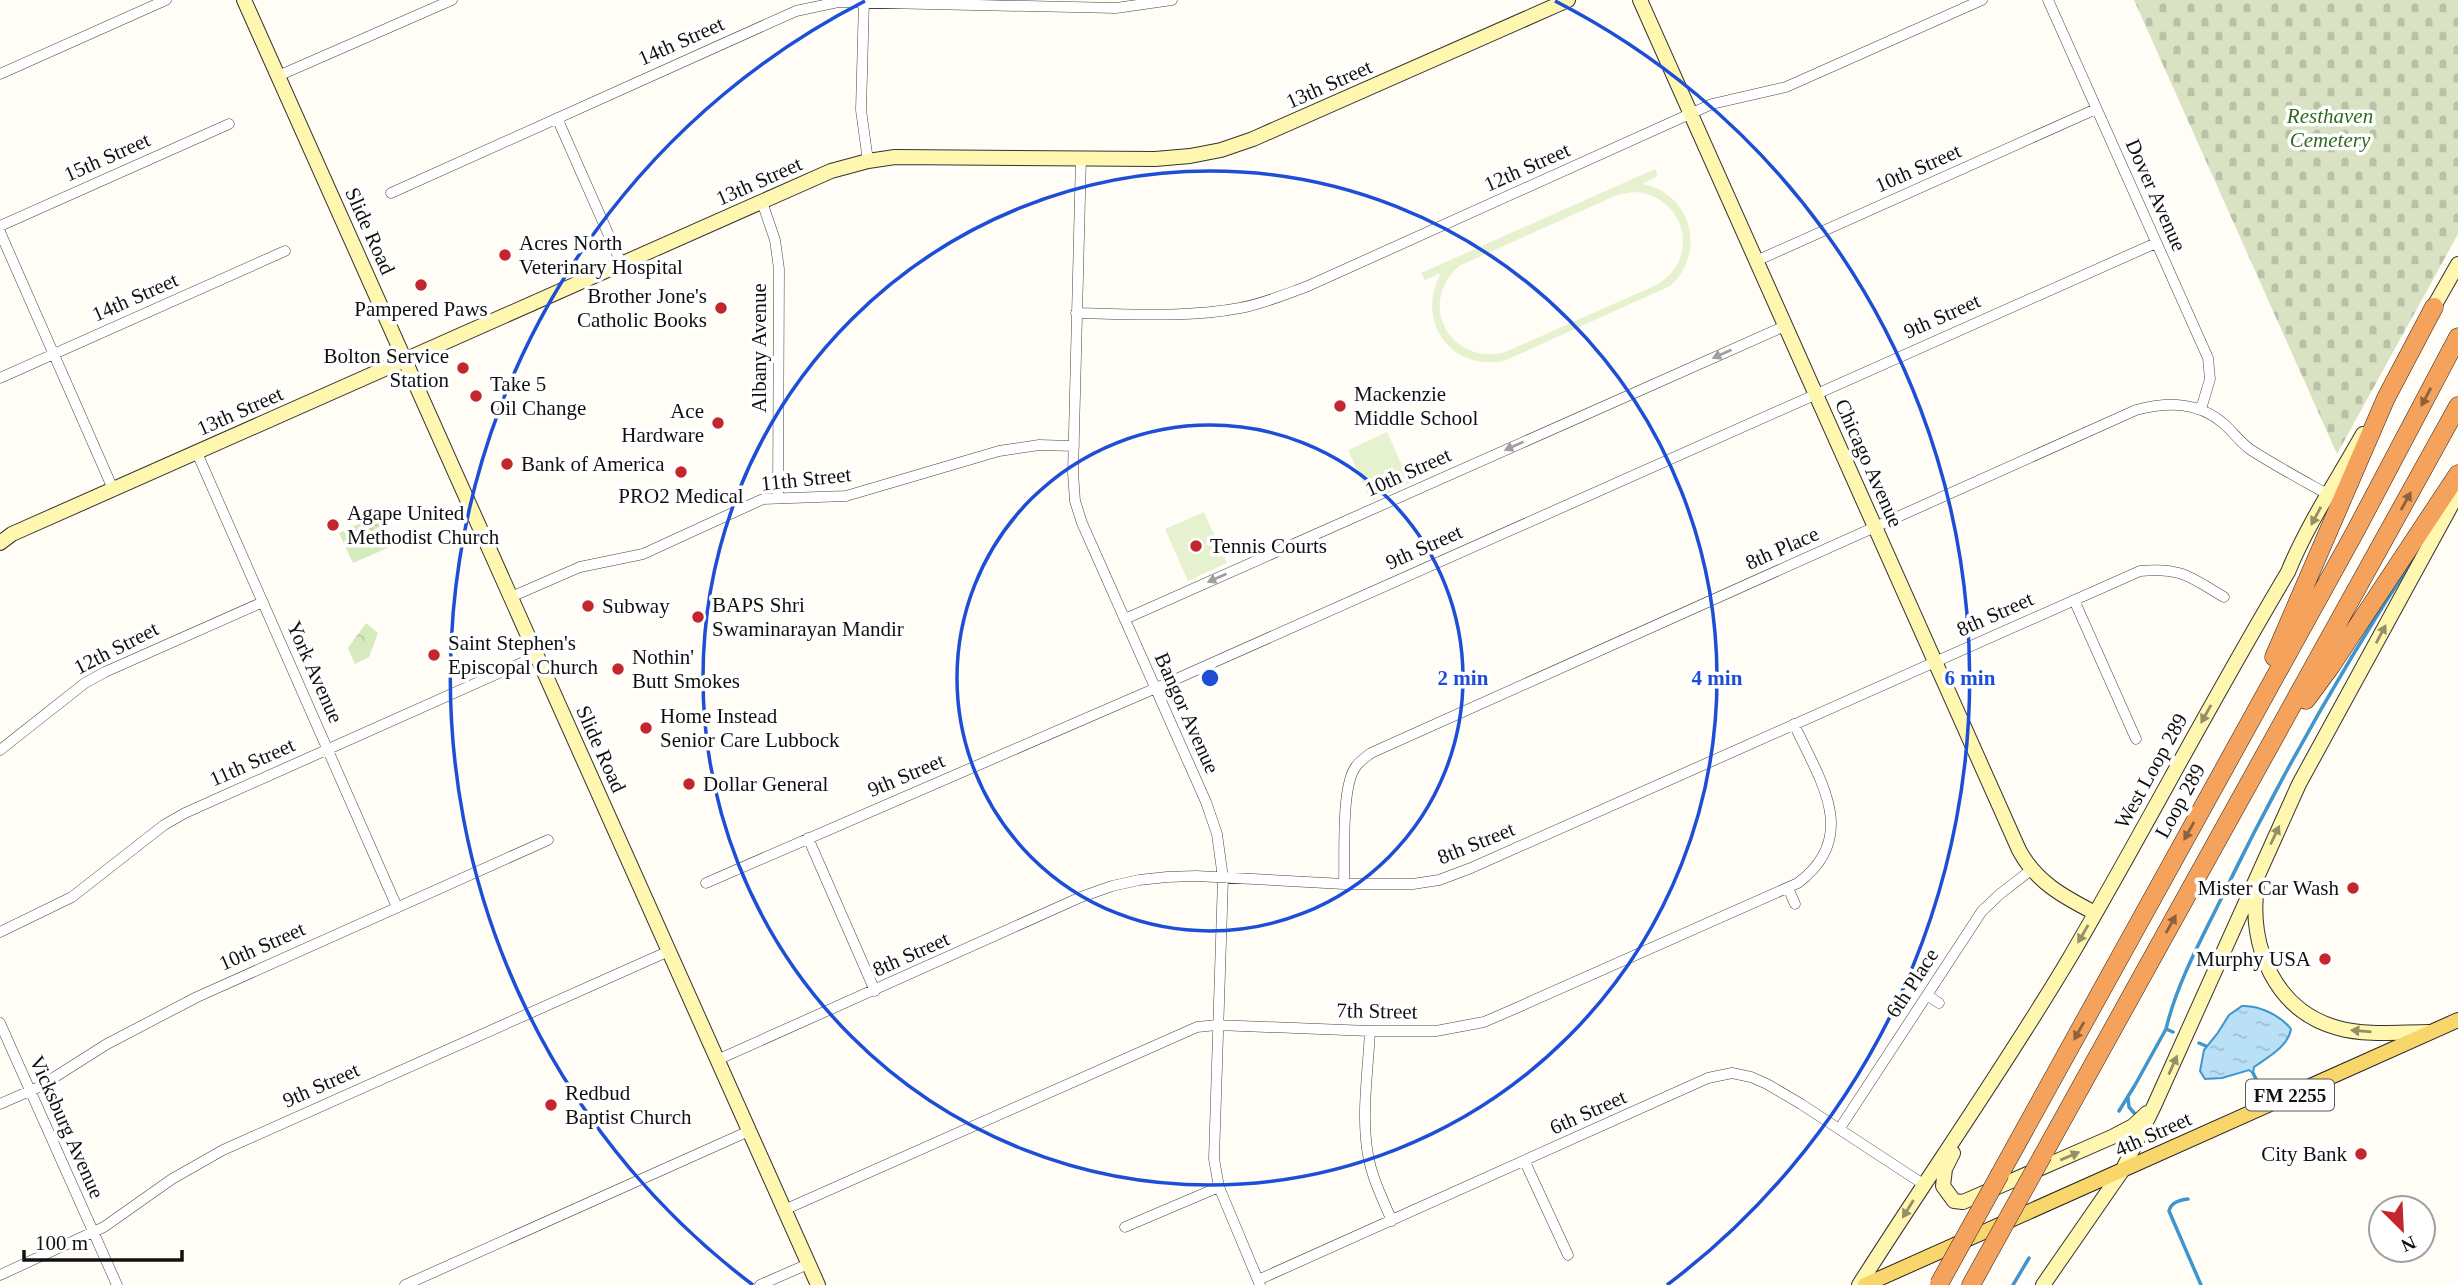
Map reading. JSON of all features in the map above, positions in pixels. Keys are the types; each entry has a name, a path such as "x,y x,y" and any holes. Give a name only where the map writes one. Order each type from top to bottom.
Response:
{"highway":[{"path":"2234,750 2386,398 2434,307"},
{"name":"Loop 289","path":"1939,1285 2355,532 2458,337"},
{"path":"1971,1285 2458,407"},
{"path":"2231,818 2296,714 2331,666 2458,474"}],"main road":[{"name":"Slide Road","path":"244,0 818,1285"},
{"name":"13th Street","path":"0,543 12,534 831,171 868,161 912,156 1155,159 1190,156 1232,147 1290,124 1568,0"},
{"name":"Chicago Avenue","path":"1640,0 2019,850 2031,870 2057,892 2095,913"},
{"name":"West Loop 289","path":"1859,1285 1980,1099 2095,913 2164,794 2206,712 2288,572 2327,494 2340,476 2458,264"},
{"path":"2042,1285 2122,1171 2299,784 2458,494"},
{"path":"2259,869 2254,910 2256,934 2267,969 2284,994 2311,1016 2335,1027 2371,1032 2430,1032"},
{"name":"4th Street","path":"1865,1285 2458,1020"},
{"path":"1980,1099 1945,1170 1944,1186 1954,1201 1963,1202 2112,1137 2133,1126 2154,1106"}],"street":[{"path":"0,74 166,0"},
{"path":"278,76 452,0"},
{"name":"14th Street","path":"391,192 796,11 864,1 1116,8 1172,0"},
{"name":"12th Street","path":"1076,313 1196,313 1240,308 1269,300 1308,286 1691,114 1729,99 1786,87 1982,0"},
{"name":"Dover Avenue","path":"2048,0 2208,358 2210,379 2201,409"},
{"path":"864,1 861,110 868,161"},
{"name":"10th Street","path":"1756,261 2096,109"},
{"path":"557,118 622,265"},
{"name":"15th Street","path":"0,226 229,124"},
{"name":"Bangor Avenue","path":"1081,157 1073,473 1075,501 1082,523 1206,802 1217,834 1223,878 1213,1143 1219,1187 1259,1283"},
{"name":"Albany Avenue","path":"762,202 775,240 779,269 778,498"},
{"path":"0,232 113,489"},
{"name":"9th Street","path":"706,883 1156,688 2157,243"},
{"name":"14th Street","path":"0,378 285,251"},
{"name":"10th Street","path":"1125,619 1785,326"},
{"name":"8th Place","path":"1344,884 1350,780 1355,767 1371,753 2136,410 2158,404 2201,409 2225,425 2248,448 2327,494"},
{"name":"11th Street","path":"511,597 580,567 643,554 763,499 846,496 999,450 1039,444 1074,446"},
{"name":"York Avenue","path":"197,453 397,907"},
{"name":"8th Street","path":"717,1060 1081,897 1112,886 1139,880 1196,876 1344,884 1413,884 1439,880 2140,571 2163,568 2180,572 2224,597"},
{"path":"2074,600 2136,739"},
{"name":"12th Street","path":"0,750 85,682 263,602"},
{"name":"11th Street","path":"0,932 72,897 164,825 186,813 537,656"},
{"name":"7th Street","path":"784,1210 1198,1027 1217,1025 1370,1031 1436,1031 1462,1028 1484,1022 1787,888 1812,872 1820,861 1827,850 1832,822 1830,805 1794,723"},
{"path":"808,838 875,991"},
{"name":"10th Street","path":"0,1104 30,1091 143,1024 276,960 548,840"},
{"name":"6th Place","path":"1840,1128 1982,911 2031,870"},
{"path":"1787,888 1795,904"},
{"name":"9th Street","path":"0,1275 94,1233 172,1179 223,1150 669,951"},
{"path":"1927,995 1940,1003"},
{"name":"Vicksburg Avenue","path":"0,1023 117,1285"},
{"path":"1370,1031 1365,1115 1368,1156 1392,1221"},
{"name":"6th Street","path":"1259,1283 1708,1078 1732,1073 1751,1076 1767,1084 1840,1128 1923,1184"},
{"path":"405,1285 749,1130"},
{"path":"1525,1162 1568,1255"},
{"path":"1125,1227 1219,1187"},
{"path":"760,1285 808,1264"}],"green space":[{"name":"Resthaven Cemetery","path":"2134,0 2458,0 2458,234 2337,454"},
{"path":"1655,169 1658,176 1642,184 1673,199 1689,226 1691,242 1688,257 1681,273 1670,286 1504,361 1485,362 1468,358 1453,350 1442,339 1435,325 1432,308 1434,291 1441,273 1425,280 1421,273","holes":["1633,192 1651,196 1666,204 1676,216 1682,230 1683,246 1679,261 1669,275 1654,286 1503,353 1484,354 1467,349 1454,340 1445,328 1440,313 1441,297 1447,281 1459,266 1617,195"]},
{"name":"Tennis Courts","path":"1387,432 1410,483 1371,501 1348,450"},
{"name":"Tennis Courts","path":"1204,512 1227,563 1188,581 1165,529"},
{"path":"378,515 392,546 353,563 339,533"},
{"path":"366,623 378,633 369,657 355,664 348,648"}],"water":[{"path":"2242,1006 2262,1009 2287,1024 2291,1029 2286,1041 2254,1067 2253,1073 2249,1070 2222,1078 2205,1079 2200,1071 2204,1050 2229,1015"}],"waterway":[{"path":"2173,1032 2166,1029 2183,978 2244,852 2315,720 2419,550"},
{"path":"2119,1111 2166,1029"},
{"path":"2199,1043 2206,1046"},
{"path":"2253,1073 2259,1085"},
{"path":"2128,1098 2129,1107 2135,1114"},
{"path":"2188,1199 2174,1204 2169,1211 2201,1285"},
{"path":"2013,1285 2029,1258"}],"place":[{"name":"Acres North Veterinary Hospital","path":"505,255"},
{"name":"Pampered Paws","path":"421,285"},
{"name":"Brother Jone's Catholic Books","path":"721,308"},
{"name":"Bolton Service Station","path":"463,368"},
{"name":"Take 5 Oil Change","path":"476,396"},
{"name":"Mackenzie Middle School","path":"1340,406"},
{"name":"Ace Hardware","path":"718,423"},
{"name":"Bank of America","path":"507,464"},
{"name":"PRO2 Medical","path":"681,472"},
{"name":"Agape United Methodist Church","path":"333,525"},
{"name":"Tennis Courts","path":"1196,546"},
{"name":"Subway","path":"588,606"},
{"name":"BAPS Shri Swaminarayan Mandir","path":"698,617"},
{"name":"Saint Stephen's Episcopal Church","path":"434,655"},
{"name":"Nothin' Butt Smokes","path":"618,669"},
{"name":"Home Instead Senior Care Lubbock","path":"646,728"},
{"name":"Dollar General","path":"689,784"},
{"name":"Mister Car Wash","path":"2353,888"},
{"name":"Murphy USA","path":"2325,959"},
{"name":"Redbud Baptist Church","path":"551,1105"},
{"name":"City Bank","path":"2361,1154"}]}
